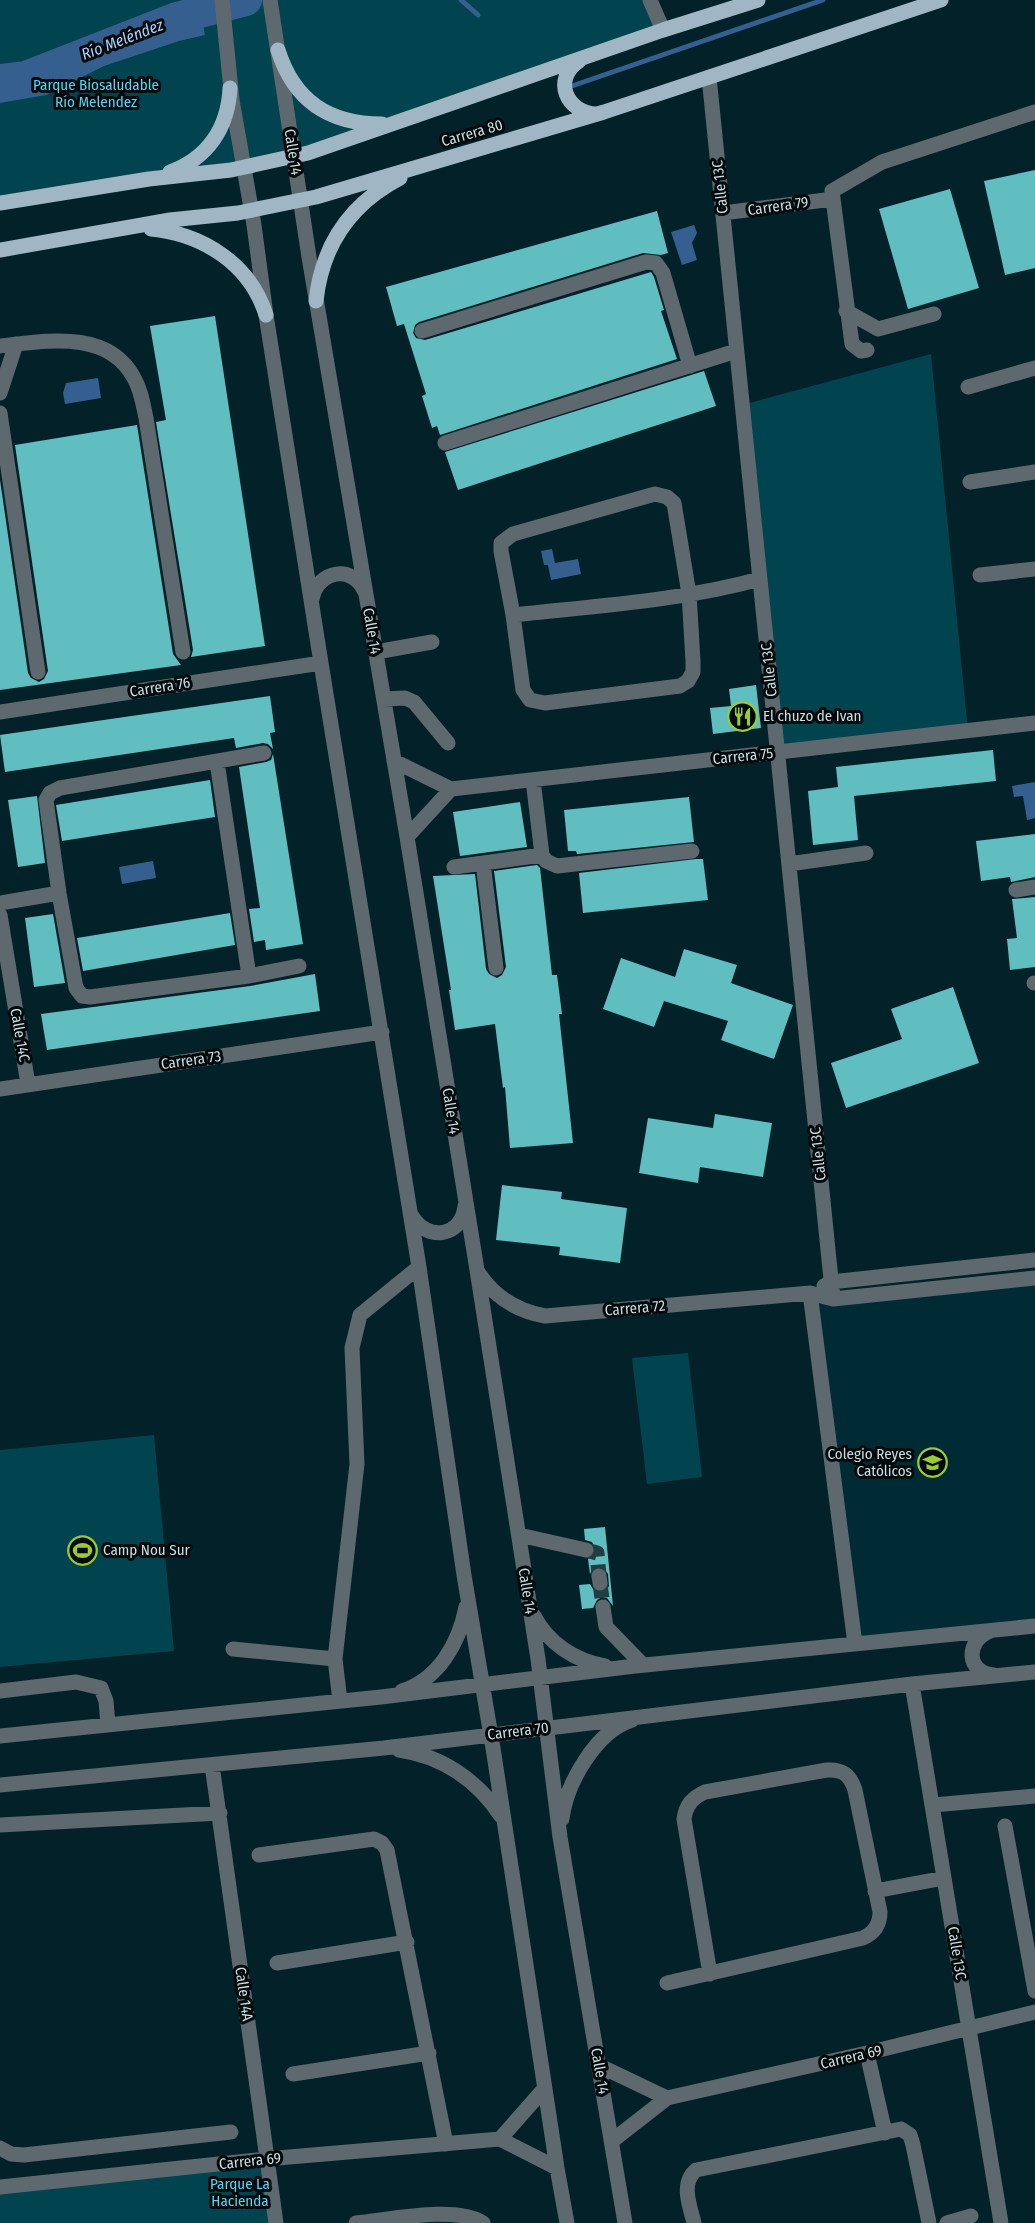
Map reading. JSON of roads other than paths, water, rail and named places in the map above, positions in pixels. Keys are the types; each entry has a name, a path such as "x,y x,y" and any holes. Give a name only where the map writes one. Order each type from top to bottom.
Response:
{"main road":[{"path":"0,202 245,167 294,156 353,139 663,30 758,0"},
{"name":"Carrera 80","path":"0,250 133,226 251,211 300,201 604,112 941,0"},
{"path":"278,50 282,64 293,83 307,99 320,109 339,119 361,124 384,124 406,119"},
{"path":"584,58 570,69 566,77 567,96 571,104 586,113 604,112"},
{"path":"149,179 181,168 204,152 216,137 226,117 230,88"},
{"path":"316,301 329,248 340,229 380,190 423,166"},
{"path":"133,226 186,235 218,251 232,262 251,285 266,315"}],"street":[{"path":"222,0 230,88 245,167 321,663 382,1032 556,2168 567,2223"},
{"path":"650,0 663,30"},
{"name":"Calle 14","path":"270,5 316,301 407,837 477,1270 540,1677 560,1837 625,2223"},
{"name":"Calle 13C","path":"709,77 833,1299"},
{"path":"867,350 861,351 852,344 833,195 882,162 1035,112"},
{"name":"Carrera 79","path":"723,213 833,195"},
{"path":"422,331 646,262 656,263 663,273 690,366"},
{"path":"846,311 878,329 934,314"},
{"path":"0,346 57,342 95,344 114,354 130,370 146,418 183,652"},
{"path":"0,393 16,344"},
{"path":"445,443 736,351"},
{"path":"968,387 1035,368"},
{"path":"0,413 38,672"},
{"path":"970,482 1035,472"},
{"path":"655,494 667,497 674,503 689,594 693,672 688,681 680,686 545,703 530,700 523,690 501,543 513,534 655,494"},
{"path":"980,575 1035,569"},
{"path":"312,606 312,597 320,582 335,574 353,577 364,590 367,598"},
{"path":"513,615 689,594 732,587 760,579"},
{"path":"376,652 432,642"},
{"name":"Carrera 76","path":"0,712 321,663"},
{"path":"384,699 405,698 414,702 448,743"},
{"name":"Carrera 75","path":"451,789 1035,723"},
{"path":"264,753 60,788 50,793 46,800 59,893 76,988 82,996 102,996 249,976 299,966"},
{"path":"394,761 451,789 407,837"},
{"path":"217,762 249,976"},
{"path":"533,780 542,855 546,861 557,866 692,851"},
{"path":"789,864 866,854"},
{"path":"454,867 542,855"},
{"path":"483,863 496,968"},
{"path":"1016,890 1035,887"},
{"path":"0,903 59,893"},
{"name":"Calle 14C","path":"0,915 28,1084"},
{"name":"Carrera 73","path":"0,1089 382,1032"},
{"path":"410,1210 412,1217 421,1227 434,1233 454,1228 463,1217 466,1203"},
{"name":"Carrera 72","path":"810,1293 831,1282 1035,1260"},
{"path":"339,1701 335,1659 357,1464 352,1348 360,1315 419,1267"},
{"name":"Carrera 72","path":"477,1270 489,1287 505,1301 524,1311 545,1316 810,1293 833,1299 1035,1278"},
{"path":"810,1293 855,1644"},
{"path":"519,1535 586,1550"},
{"path":"381,1697 408,1689 431,1674 449,1653 462,1629 467,1602 464,1575"},
{"path":"603,1607 606,1627 639,1665"},
{"path":"530,1609 539,1625 551,1639 571,1655 595,1665 608,1667 639,1665"},
{"path":"0,1736 381,1697 639,1665 1035,1626"},
{"path":"993,1630 981,1635 974,1644 972,1656 977,1668 987,1675 999,1676"},
{"path":"233,1649 335,1659"},
{"name":"Carrera 70","path":"0,1785 384,1748 912,1684 1035,1672"},
{"path":"0,1691 76,1682 101,1688 106,1701 108,1725"},
{"name":"Calle 13C","path":"912,1684 1001,2223"},
{"path":"560,1837 568,1791 584,1761 608,1735 627,1721 648,1715"},
{"path":"384,1748 409,1751 432,1758 454,1769 474,1783 504,1821"},
{"name":"Calle 14A","path":"212,1765 276,2223"},
{"path":"667,1983 710,1974 869,1935 874,1930 880,1918 876,1891 855,1790 852,1780 845,1772 827,1770 705,1792 697,1796 686,1810 684,1819 710,1974"},
{"path":"933,1805 1035,1796"},
{"path":"0,1825 220,1813"},
{"path":"1005,1826 1030,1935 1035,1990"},
{"path":"260,1855 363,1840 374,1839 382,1843 390,1859 446,2144"},
{"path":"876,1891 944,1878"},
{"path":"277,1963 407,1942"},
{"name":"Carrera 69","path":"612,2141 667,2098 867,2054 1035,2012"},
{"path":"293,2074 429,2053"},
{"path":"867,2054 885,2133"},
{"path":"600,2066 667,2098"},
{"path":"544,2089 500,2139 556,2168"},
{"path":"694,2223 687,2187 690,2175 696,2170 901,2129 910,2135 929,2223"},
{"path":"0,2148 11,2154 24,2155 231,2132"},
{"name":"Carrera 69","path":"0,2187 266,2159 500,2139"},
{"path":"356,2223 453,2213 474,2217 483,2223"},
{"path":"946,2223 971,2216"}],"waterway":[{"name":"Río Meléndez","path":"0,80 26,77 177,18 246,0"},
{"path":"461,0 478,15"},
{"path":"566,88 823,0"}],"tunnel":[{"path":"586,1550 597,1553 599,1576"},
{"path":"600,1583 603,1607"}],"place":[{"name":"El chuzo de Ivan","path":"742,716"},
{"name":"Colegio Reyes Católicos","path":"933,1463"},
{"name":"Camp Nou Sur","path":"82,1550"}],"park label":[{"name":"Parque Biosaludable Río Melendez","path":"96,94"},
{"name":"Parque La Hacienda","path":"240,2192"}]}
